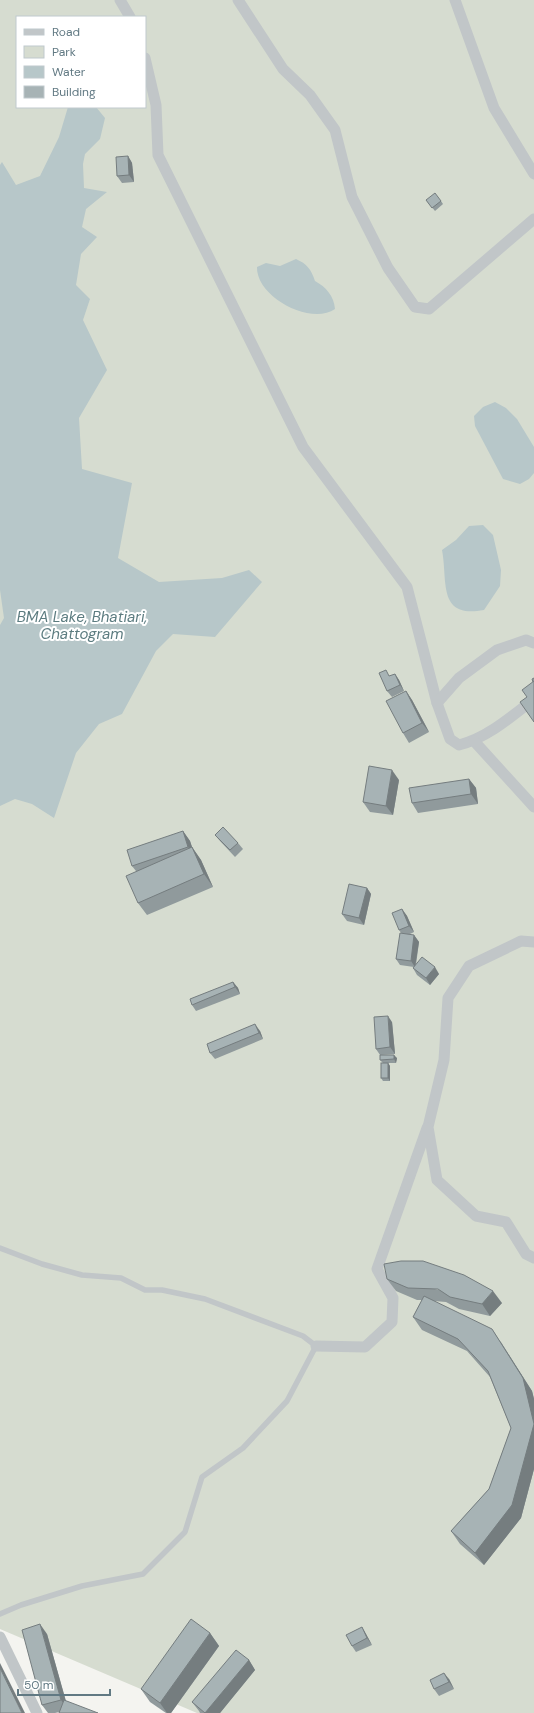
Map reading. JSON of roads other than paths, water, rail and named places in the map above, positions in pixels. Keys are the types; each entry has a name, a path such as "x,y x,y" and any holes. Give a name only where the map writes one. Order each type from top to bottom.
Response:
{"street":[{"path":"120,0 129,16"},
{"path":"238,0 283,69 310,96 335,130 352,197 388,268 415,307 429,310 534,219"},
{"path":"455,0 494,108 534,174"},
{"path":"146,62 156,105 158,155 303,447 408,587 437,702 450,739 459,745 474,741 509,719 534,699"},
{"path":"437,702 459,678 497,650 526,640 534,643"},
{"path":"474,741 534,807"},
{"path":"316,1346 365,1347 392,1322 392,1298 377,1269 428,1127 444,1060 448,998 469,966 521,941 534,942"},
{"path":"428,1127 437,1180 476,1216 506,1222 526,1254 534,1258"},
{"path":"0,1636 36,1713"}],"lane":[{"path":"0,1248 42,1264 82,1275 121,1278 145,1290 162,1290 205,1299 303,1336 316,1346 287,1401 243,1448 202,1477 185,1532 143,1574 82,1586 21,1605 0,1614"}],"water":[{"name":"BMA Lake, Bhatiari, Chattogram","path":"68,108 97,108 105,118 100,139 85,154 83,164 84,188 107,192 86,209 82,227 97,237 81,254 76,285 90,299 83,320 107,370 79,418 82,469 132,483 118,558 159,582 222,578 249,570 262,582 215,637 173,634 156,651 122,714 99,724 76,753 54,818 32,804 15,799 0,806 0,625 4,618 0,590 0,165 2,162 16,185 40,176 59,137"},
{"path":"296,259 306,265 312,273 315,281 329,292 335,309 325,313 313,314 300,311 287,306 265,289 259,278 257,267 266,263 280,266"},
{"path":"495,402 506,408 517,419 534,447 534,473 529,479 520,484 503,479 475,426 474,416 483,407"},
{"path":"483,525 493,535 501,570 500,586 484,610 469,611 458,609 452,603 448,595 442,550 456,540 469,526"}]}
